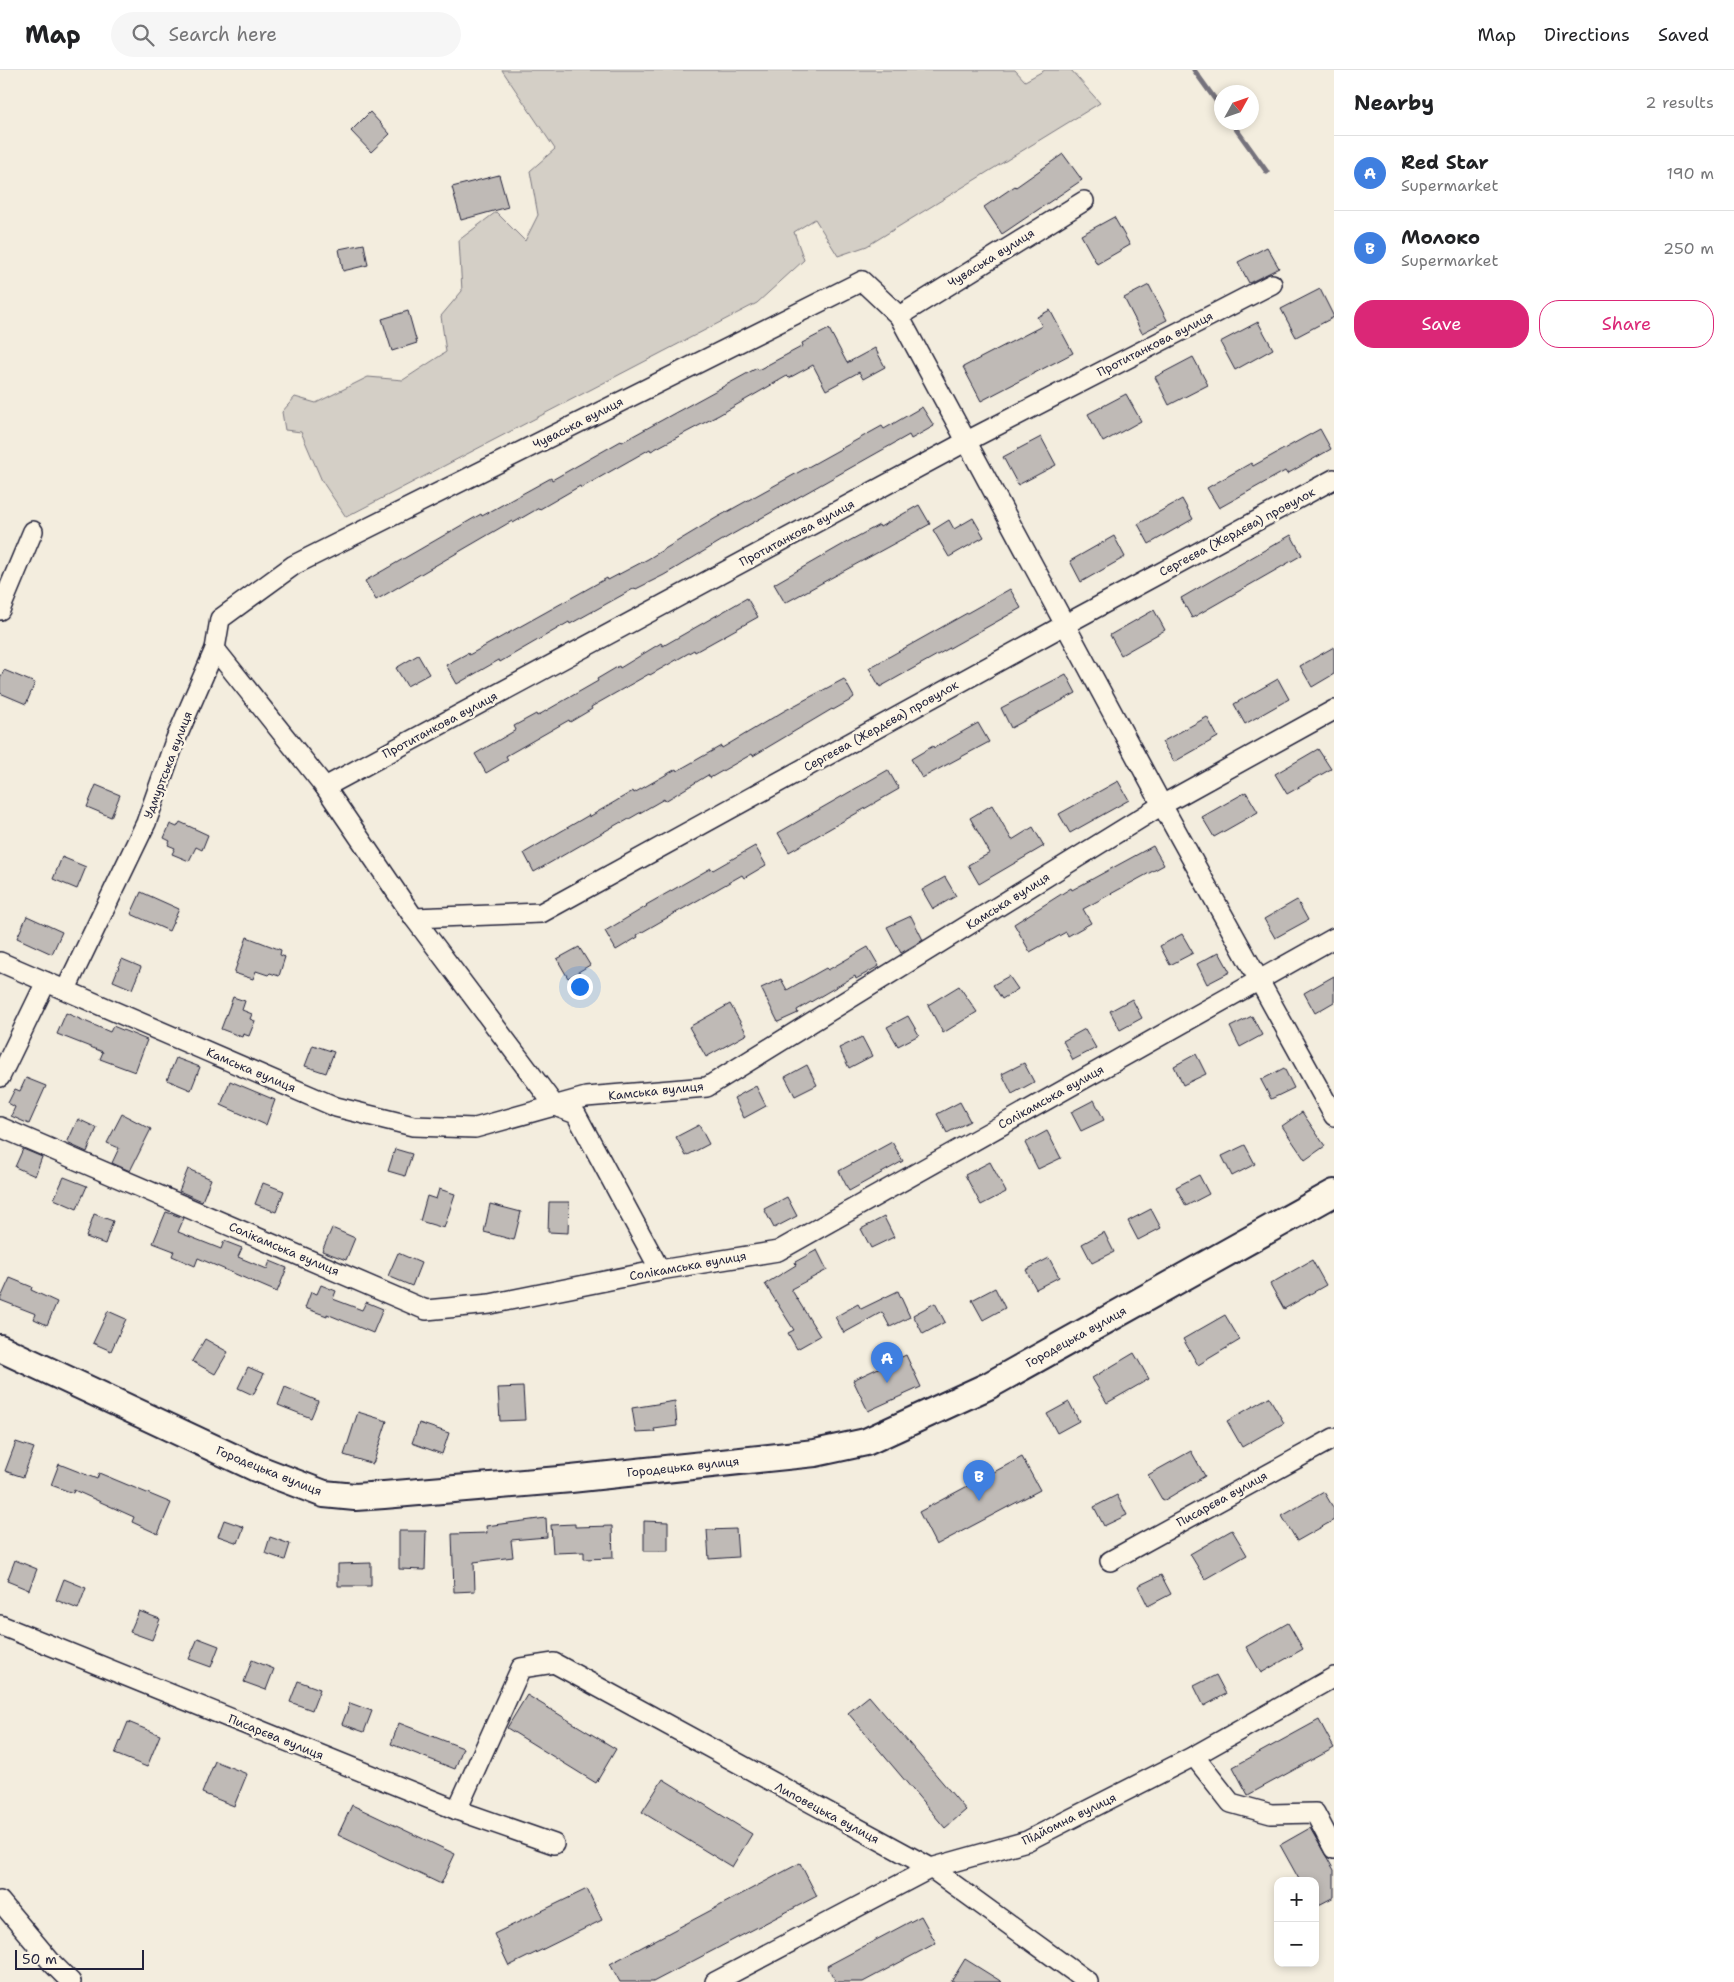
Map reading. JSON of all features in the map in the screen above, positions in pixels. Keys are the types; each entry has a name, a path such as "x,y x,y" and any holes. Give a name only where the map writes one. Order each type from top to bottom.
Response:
{"main road":[{"name":"Городецька вулиця","path":"0,1348 256,1468 324,1494 355,1497 384,1495 571,1479 815,1453 876,1439 988,1386 1334,1193"}],"street":[{"name":"Чуваська вулиця","path":"294,565 862,281 899,316 1084,201"},
{"name":"Протитанкова вулиця","path":"325,787 967,441 1272,284"},
{"path":"899,316 1162,805 1334,1116"},
{"name":"Сергеєва (Жердєва) провулок","path":"414,918 541,914 1066,624 1334,479"},
{"path":"0,610 33,531"},
{"name":"Удмуртська вулиця","path":"66,989 146,823 175,741 215,649 220,619 294,565"},
{"path":"215,649 325,787 414,918 555,1106 576,1114 660,1270"},
{"name":"Камська вулиця","path":"0,962 336,1106 413,1126 475,1128 586,1097 707,1087 1162,805 1334,710"},
{"name":"Солікамська вулиця","path":"0,1126 426,1310 490,1304 660,1270 778,1251 1334,938"},
{"path":"0,1077 46,982"},
{"name":"Писарєва вулиця","path":"1110,1561 1334,1438"},
{"name":"Писарєва вулиця","path":"0,1625 456,1810 554,1844"},
{"name":"Липовецька вулиця","path":"456,1810 521,1668 554,1663 931,1868 1088,1982"},
{"name":"Підйомна вулиця","path":"715,1982 931,1868 1027,1841 1194,1756 1334,1677"},
{"path":"1194,1756 1231,1803 1272,1814 1315,1813 1334,1849"},
{"path":"0,1900 52,1963 71,1982"}],"shaded area":[{"path":"502,70 1015,70 1025,81 1045,70 1071,70 1100,103 867,246 838,256 815,219 794,232 804,260 757,303 346,517 322,481 301,432 285,430 282,412 295,397 316,403 368,377 403,380 446,352 441,316 462,291 459,240 496,212 525,241 538,215 530,171 555,149"}],"building":[{"path":"370,112 390,134 371,152 351,131"},
{"path":"1063,154 1082,180 1002,234 984,207"},
{"path":"499,175 508,207 461,220 452,187"},
{"path":"1114,217 1130,245 1097,264 1081,235"},
{"path":"364,244 368,265 343,271 339,249"},
{"path":"1267,247 1279,268 1249,283 1238,262"},
{"path":"1149,285 1167,320 1142,333 1124,298"},
{"path":"1320,289 1334,317 1296,337 1281,309"},
{"path":"1050,310 1073,353 981,401 963,367 1042,326 1037,317"},
{"path":"408,311 417,343 392,351 382,319"},
{"path":"1258,322 1273,349 1235,370 1220,342"},
{"path":"829,329 847,363 875,348 885,367 863,379 859,372 826,390 813,365 789,378 787,376 719,415 651,451 650,449 581,488 580,486 513,523 512,521 376,600 365,581 481,514 482,516 551,478 552,480 757,368 758,370 803,346 802,343"},
{"path":"1193,357 1208,385 1169,405 1155,377"},
{"path":"1126,394 1141,421 1103,442 1088,414"},
{"path":"922,407 934,426 911,439 909,435 664,575 635,588 570,624 569,622 500,662 499,660 457,684 446,665 468,653 469,655 607,578 608,580 648,559 716,518 882,426 884,429"},
{"path":"1320,429 1331,449 1287,474 1285,471 1219,508 1207,488 1251,463 1253,466"},
{"path":"1041,437 1056,465 1018,485 1003,457"},
{"path":"1182,499 1193,519 1149,544 1138,524"},
{"path":"919,505 930,524 785,603 774,584 849,541 879,525 880,527"},
{"path":"973,518 984,537 949,557 933,530 949,520 954,529"},
{"path":"1291,535 1302,555 1192,618 1181,598"},
{"path":"1114,536 1125,557 1081,582 1070,561"},
{"path":"1010,589 1021,608 880,687 869,668"},
{"path":"747,598 758,617 695,652 694,650 649,674 591,707 592,709 570,722 569,720 506,756 508,760 486,773 475,754 516,730 514,726 536,714 537,716 598,681 597,679 619,666 620,668 661,643 663,646"},
{"path":"1154,610 1165,630 1121,655 1110,635"},
{"path":"1334,647 1334,674 1312,687 1300,666"},
{"path":"418,655 429,674 407,686 396,668"},
{"path":"4,670 35,683 26,704 0,693 0,679"},
{"path":"1066,674 1076,693 1011,728 1001,708"},
{"path":"844,679 854,697 849,701 832,709 753,756 752,754 710,778 708,775 665,801 664,799 621,822 534,872 524,853 633,791 634,793 721,746 722,748 784,711"},
{"path":"1278,679 1289,699 1245,724 1234,704"},
{"path":"1207,717 1218,737 1174,762 1162,742"},
{"path":"978,723 989,742 922,778 911,759"},
{"path":"1318,749 1331,769 1287,794 1275,774"},
{"path":"888,770 899,789 789,852 778,833"},
{"path":"1118,781 1129,800 1070,833 1059,814"},
{"path":"96,785 120,795 111,817 87,807"},
{"path":"1246,792 1258,812 1214,837 1202,817"},
{"path":"992,805 1012,840 1033,827 1044,846 979,884 968,865 990,853 970,818"},
{"path":"180,822 208,835 202,850 196,847 189,861 172,854 175,848 168,845 170,841 164,838 170,824 177,827"},
{"path":"755,846 766,865 744,878 742,875 637,935 638,937 616,950 605,931 711,868 713,870"},
{"path":"1153,846 1164,865 1083,909 1091,923 1068,936 1066,932 1030,952 1014,924 1071,888 1072,890"},
{"path":"62,857 86,867 77,889 53,879"},
{"path":"945,877 956,896 933,909 922,890"},
{"path":"141,892 179,909 169,931 131,914"},
{"path":"1297,900 1308,920 1275,938 1264,919"},
{"path":"27,916 62,932 52,954 17,938"},
{"path":"911,916 923,940 901,953 887,927"},
{"path":"1182,934 1193,953 1170,965 1160,946"},
{"path":"247,937 281,950 280,955 285,957 279,976 256,971 253,979 234,973"},
{"path":"579,947 590,965 568,978 557,959"},
{"path":"868,947 879,966 856,979 855,976 797,1010 798,1013 778,1022 761,988 781,979 787,990 826,968 828,970"},
{"path":"1219,952 1230,972 1207,984 1197,964"},
{"path":"122,959 141,967 132,989 113,981"},
{"path":"1009,976 1018,989 1002,999 993,985"},
{"path":"1334,976 1334,1002 1315,1013 1304,993"},
{"path":"959,986 977,1012 943,1033 928,1005"},
{"path":"233,997 245,1001 242,1010 252,1014 250,1019 255,1021 249,1036 243,1034 242,1037 221,1029"},
{"path":"1132,999 1142,1018 1120,1030 1110,1011"},
{"path":"730,1004 747,1034 706,1057 689,1027"},
{"path":"66,1013 110,1032 113,1026 147,1040 135,1072 100,1059 103,1052 57,1034"},
{"path":"908,1016 919,1035 898,1046 887,1027"},
{"path":"1252,1016 1262,1035 1240,1047 1230,1027"},
{"path":"1085,1029 1096,1048 1073,1060 1063,1041"},
{"path":"862,1037 872,1056 849,1068 839,1048"},
{"path":"313,1045 334,1052 326,1073 305,1066"},
{"path":"1196,1054 1206,1074 1183,1085 1174,1066"},
{"path":"176,1058 200,1067 191,1090 167,1080"},
{"path":"1024,1063 1034,1082 1012,1094 1002,1074"},
{"path":"807,1065 817,1085 795,1096 785,1077"},
{"path":"1284,1068 1294,1088 1271,1099 1261,1080"},
{"path":"26,1078 46,1086 29,1124 11,1116 15,1107 8,1103 15,1089 20,1091"},
{"path":"230,1081 275,1100 266,1125 221,1105"},
{"path":"756,1086 766,1106 744,1118 734,1098"},
{"path":"1094,1100 1104,1120 1081,1131 1071,1112"},
{"path":"960,1102 970,1121 947,1133 937,1114"},
{"path":"1302,1112 1325,1146 1305,1160 1282,1126"},
{"path":"122,1114 151,1129 130,1171 112,1163 119,1148 107,1143"},
{"path":"78,1119 97,1128 87,1152 67,1143"},
{"path":"699,1125 709,1144 686,1156 676,1137"},
{"path":"1047,1131 1061,1158 1038,1169 1025,1143"},
{"path":"892,1142 903,1161 849,1191 839,1171"},
{"path":"1245,1145 1255,1164 1232,1176 1222,1156"},
{"path":"23,1149 42,1157 35,1176 15,1167"},
{"path":"395,1149 412,1154 405,1176 388,1171"},
{"path":"990,1162 1006,1192 981,1205 965,1175"},
{"path":"188,1169 211,1179 202,1201 179,1191"},
{"path":"1199,1175 1209,1194 1186,1206 1176,1187"},
{"path":"64,1177 87,1186 77,1209 54,1199"},
{"path":"263,1183 284,1191 276,1212 255,1204"},
{"path":"439,1189 455,1194 444,1228 420,1221 427,1196 436,1199"},
{"path":"787,1197 797,1216 774,1228 764,1209"},
{"path":"549,1202 569,1202 568,1233 548,1232"},
{"path":"490,1204 521,1212 514,1240 484,1232"},
{"path":"1151,1209 1161,1228 1138,1240 1128,1221"},
{"path":"166,1212 184,1218 178,1232 221,1249 224,1241 242,1248 238,1257 267,1269 270,1261 287,1268 277,1292 198,1258 195,1266 172,1256 174,1251 153,1243"},
{"path":"94,1214 113,1221 105,1244 86,1237"},
{"path":"884,1217 894,1237 871,1248 861,1229"},
{"path":"332,1228 355,1238 346,1260 322,1251"},
{"path":"1104,1232 1114,1252 1092,1263 1082,1244"},
{"path":"817,1250 827,1270 791,1289 820,1336 797,1349 788,1333 794,1330 765,1284 796,1265 795,1262"},
{"path":"398,1253 421,1263 412,1286 388,1276"},
{"path":"1049,1258 1059,1277 1036,1289 1026,1270"},
{"path":"1312,1260 1326,1285 1284,1309 1270,1284"},
{"path":"10,1278 32,1287 31,1290 57,1302 47,1325 34,1319 36,1314 0,1300"},
{"path":"321,1285 336,1291 333,1299 362,1310 366,1302 383,1309 373,1333 327,1314 327,1316 305,1308 311,1292 317,1294"},
{"path":"995,1288 1005,1308 983,1320 972,1300"},
{"path":"898,1291 910,1317 890,1327 882,1312 844,1333 835,1317 858,1304 861,1309"},
{"path":"935,1303 945,1322 923,1334 913,1315"},
{"path":"108,1311 126,1319 111,1351 93,1343"},
{"path":"1225,1315 1240,1340 1198,1365 1183,1339"},
{"path":"205,1339 228,1352 215,1374 192,1361"},
{"path":"1134,1353 1149,1379 1107,1403 1092,1378"},
{"path":"906,1355 921,1387 868,1411 853,1380"},
{"path":"248,1367 264,1374 253,1395 238,1388"},
{"path":"285,1387 318,1401 311,1418 278,1405"},
{"path":"523,1387 525,1420 500,1421 498,1388"},
{"path":"1269,1397 1284,1423 1242,1447 1227,1421"},
{"path":"675,1401 677,1426 654,1429 655,1432 636,1433 632,1408"},
{"path":"1069,1402 1079,1421 1057,1433 1047,1414"},
{"path":"358,1412 387,1421 373,1464 344,1455"},
{"path":"419,1423 449,1433 442,1454 412,1443"},
{"path":"16,1442 34,1448 23,1477 5,1471"},
{"path":"1191,1451 1205,1476 1163,1501 1148,1475"},
{"path":"1022,1457 1040,1490 936,1545 919,1512"},
{"path":"59,1464 97,1479 99,1473 171,1503 158,1534 132,1522 134,1517 74,1490 73,1493 51,1485"},
{"path":"1324,1492 1334,1509 1334,1520 1297,1541 1282,1516"},
{"path":"1117,1495 1127,1515 1104,1526 1094,1507"},
{"path":"546,1518 547,1537 511,1540 513,1557 474,1562 475,1591 454,1592 452,1534 487,1533 486,1526"},
{"path":"224,1520 244,1527 238,1543 218,1536"},
{"path":"644,1521 668,1522 668,1551 644,1551"},
{"path":"575,1524 575,1527 612,1526 613,1558 584,1559 584,1552 553,1553 551,1525"},
{"path":"736,1529 738,1557 709,1559 707,1530"},
{"path":"1232,1530 1247,1555 1205,1579 1190,1554"},
{"path":"399,1531 426,1531 425,1570 399,1569"},
{"path":"270,1537 290,1544 285,1560 265,1553"},
{"path":"15,1560 37,1569 29,1590 7,1581"},
{"path":"371,1563 371,1586 338,1586 338,1564"},
{"path":"1161,1575 1171,1594 1148,1606 1138,1586"},
{"path":"64,1579 86,1588 78,1609 56,1600"},
{"path":"139,1611 160,1619 152,1640 130,1632"},
{"path":"1288,1623 1303,1649 1261,1673 1246,1647"},
{"path":"198,1638 219,1646 211,1667 189,1659"},
{"path":"252,1660 274,1669 266,1690 244,1682"},
{"path":"1216,1675 1226,1694 1204,1706 1194,1686"},
{"path":"298,1681 320,1689 312,1710 290,1702"},
{"path":"527,1695 616,1749 596,1783 507,1728"},
{"path":"869,1696 966,1810 945,1828 848,1713"},
{"path":"350,1703 372,1711 364,1732 342,1724"},
{"path":"1319,1720 1334,1748 1248,1795 1233,1767"},
{"path":"128,1722 160,1735 147,1767 115,1754"},
{"path":"399,1723 463,1748 455,1769 391,1744"},
{"path":"215,1761 247,1774 234,1806 202,1793"},
{"path":"663,1779 752,1834 732,1867 642,1812"},
{"path":"352,1805 455,1854 441,1884 338,1835"},
{"path":"1310,1828 1334,1870 1334,1897 1319,1905 1319,1877 1298,1877 1280,1845"},
{"path":"800,1863 817,1896 653,1982 620,1982 610,1964"},
{"path":"587,1889 602,1920 509,1966 494,1934"},
{"path":"921,1916 936,1943 863,1982 836,1982 827,1966"},
{"path":"965,1959 1002,1982 951,1982"}],"waterway":[{"path":"1194,70 1214,98"},
{"path":"1237,130 1267,172"}],"place":[{"name":"Red Star","path":"887,1383"},
{"name":"Молоко","path":"979,1501"}]}
